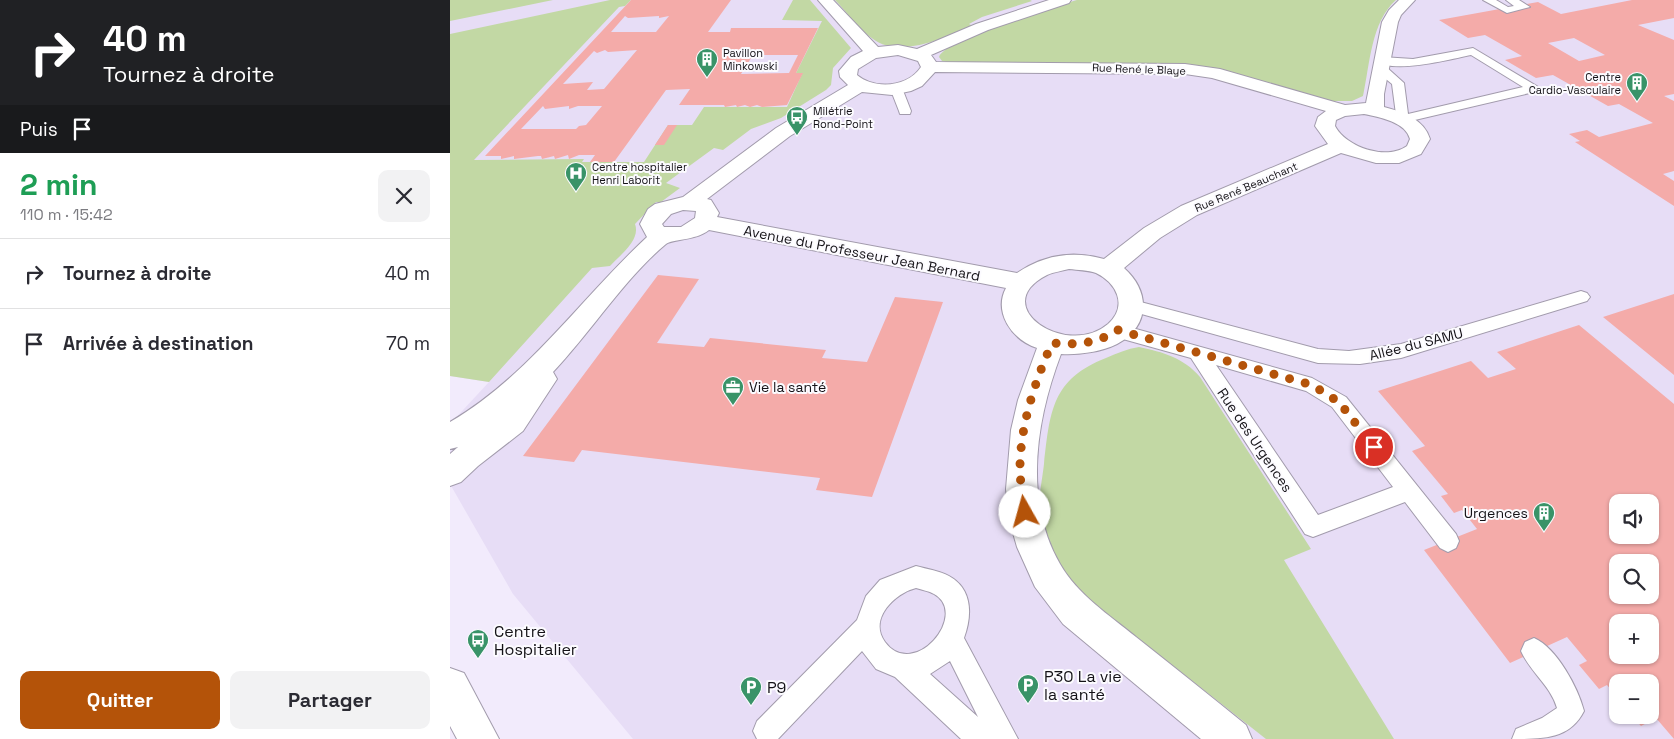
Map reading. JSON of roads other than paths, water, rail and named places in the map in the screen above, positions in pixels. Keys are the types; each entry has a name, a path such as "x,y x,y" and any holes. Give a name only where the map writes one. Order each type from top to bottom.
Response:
{"street":[{"path":"825,0 874,53 857,60 848,71 852,81 876,89 896,88 916,82 928,73 924,61 992,20 1064,0"},
{"path":"1375,110 1375,94 1390,22 1394,13 1408,0"},
{"name":"Rue René le Blaye","path":"874,53 898,50 924,61 1185,69 1214,73 1343,110 1375,110 1402,118"},
{"path":"690,202 783,132 860,85"},
{"path":"1343,110 1333,113 1327,118 1326,132 1340,146 1351,151 1377,157 1402,156 1411,152 1420,140 1418,133 1402,118"},
{"name":"Rue René Beauchant","path":"1107,268 1163,226 1201,204 1340,146"},
{"path":"690,202 697,203 706,208 708,212 704,222 689,232 662,235 655,232 650,224 656,214 671,205 690,202"},
{"name":"Avenue du Professeur Jean Bernard","path":"704,222 1020,282"},
{"path":"450,437 508,399 574,330 612,285 662,235"},
{"path":"1069,261 1089,262 1107,268 1121,278 1130,291 1132,306 1129,318 1118,330 1102,340 1077,346 1052,343 1033,335 1019,324 1013,309 1013,295 1020,282 1041,267 1069,261"},
{"path":"450,473 520,415 574,330"},
{"path":"1052,343 1040,370 1026,418 1020,474 1027,520 1038,557 1047,576 1076,611 1232,739"},
{"path":"450,687 477,739"},
{"path":"450,714 477,739"}],"lane":[{"path":"1488,0 1507,10 1525,7 1511,0"},
{"path":"1473,51 1534,88 1402,118 1398,83 1381,64 1413,63 1473,51"},
{"path":"896,88 905,111"},
{"name":"Allée du SAMU","path":"1132,306 1318,356 1349,359 1377,357 1401,351 1581,297"},
{"path":"1118,330 1292,379 1324,391 1339,402 1448,541"},
{"name":"Rue des Urgences","path":"1197,352 1313,527 1409,491"},
{"path":"916,577 931,578 943,584 953,594 957,604 959,616 952,640 943,652 931,661 917,666 903,667 888,663 877,654 870,642 868,627 870,613 878,599 889,588 902,580 916,577"},
{"path":"767,731 868,627"},
{"path":"952,640 1004,739"},
{"path":"1526,739 1568,718 1571,711 1566,693 1534,652"},
{"path":"903,667 970,729 1004,739"}],"place":[{"name":"Pavillon Minkowski","path":"707,78"},
{"name":"Centre Cardio-Vasculaire","path":"1637,102"},
{"name":"Milétrie Rond-Point","path":"797,136"},
{"name":"Centre hospitalier Henri Laborit","path":"576,192"},
{"name":"Vie la santé","path":"733,406"},
{"name":"Urgences","path":"1544,532"},
{"name":"Centre Hospitalier","path":"478,659"},
{"name":"P30 La vie la santé","path":"1028,704"},
{"name":"P9","path":"751,706"}]}
